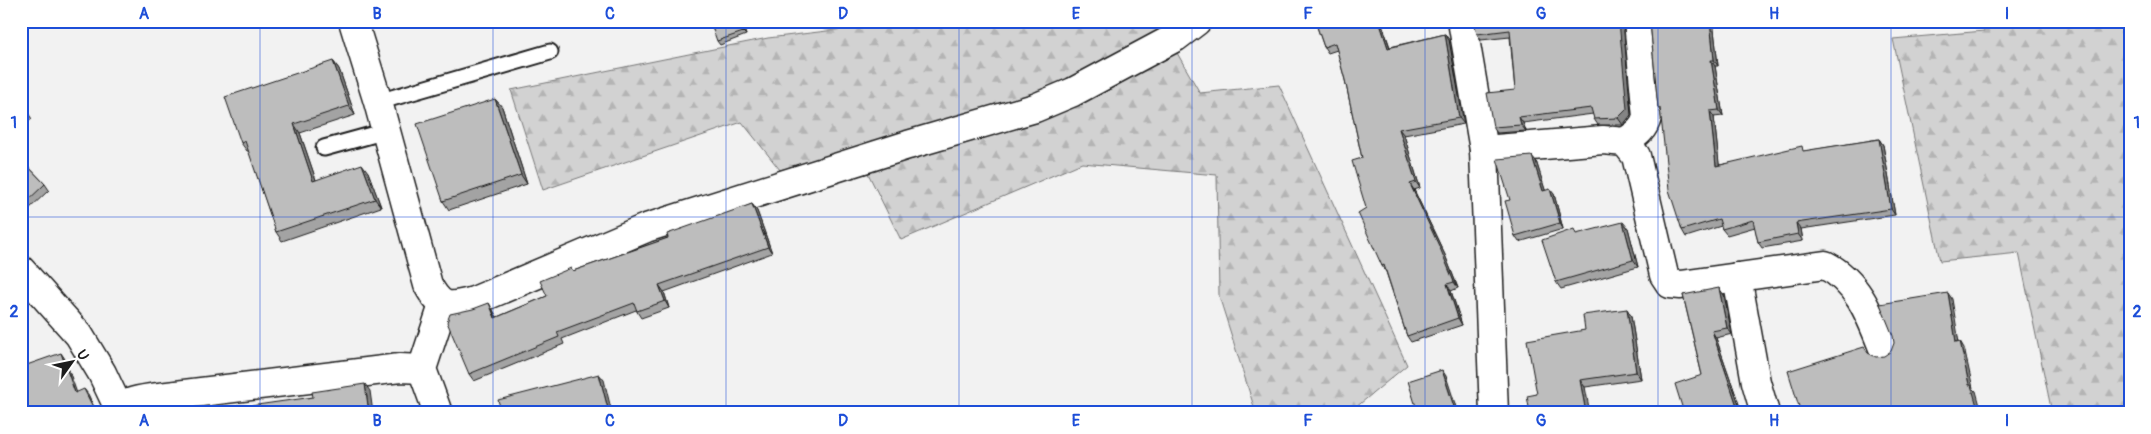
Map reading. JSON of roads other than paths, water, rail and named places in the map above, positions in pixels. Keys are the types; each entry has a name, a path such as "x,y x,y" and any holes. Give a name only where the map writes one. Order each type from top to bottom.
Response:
{"street":[{"path":"353,21 378,102 428,285 435,297 443,305 452,306 474,301 646,228 908,145 1035,108 1073,92 1176,36 1197,21"},
{"path":"1462,21 1484,150 1494,413"},
{"path":"1484,150 1604,140 1625,142 1640,131 1645,126 1647,117 1638,21"},
{"path":"1625,142 1636,156 1664,275 1670,284 1680,285 1825,265 1849,282 1866,304 1883,348"},
{"path":"21,270 79,335 102,373 118,411 133,401 151,398 400,368 422,369"},
{"path":"1737,277 1756,382 1765,413"},
{"path":"438,413 422,369 443,305"}],"lane":[{"path":"378,102 550,52"},
{"path":"324,148 386,131"}]}
